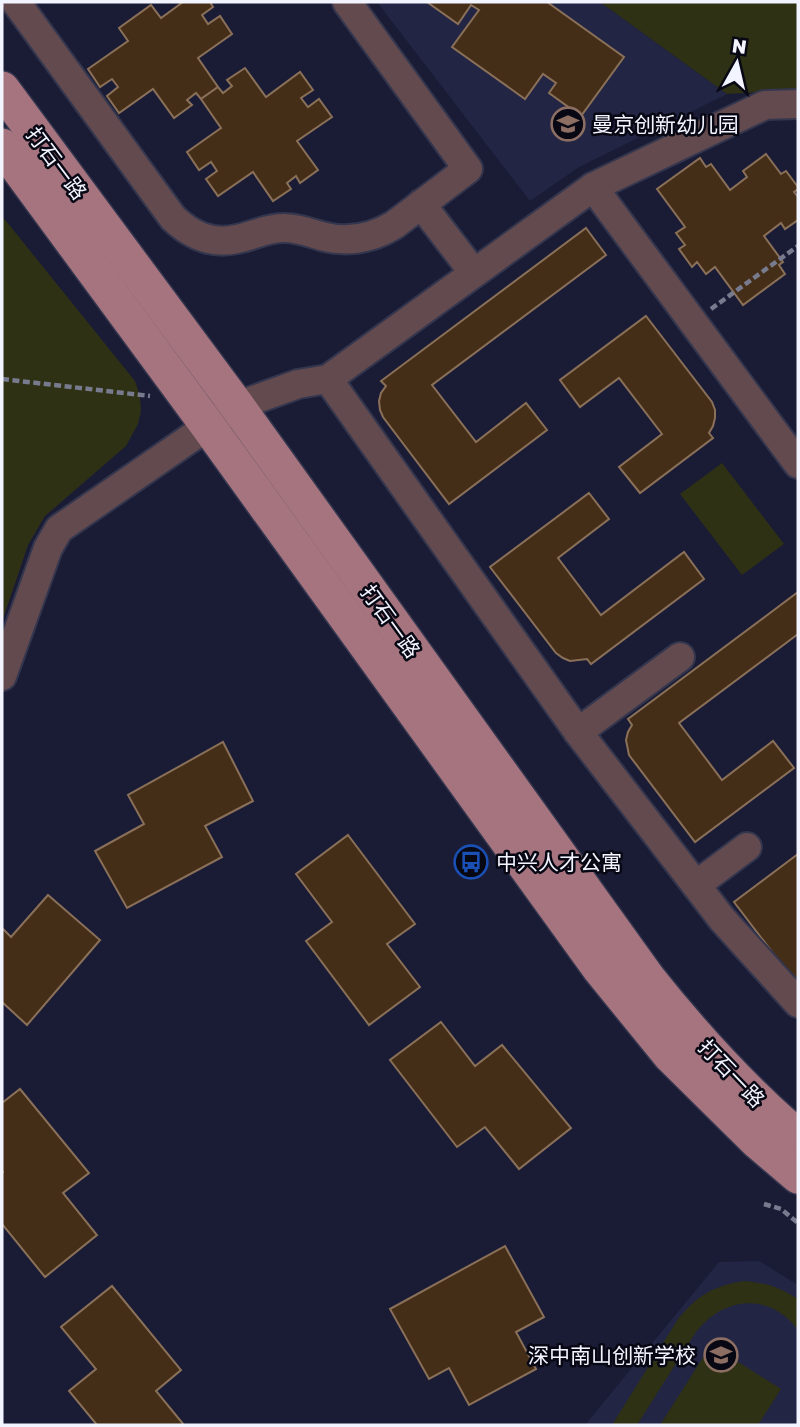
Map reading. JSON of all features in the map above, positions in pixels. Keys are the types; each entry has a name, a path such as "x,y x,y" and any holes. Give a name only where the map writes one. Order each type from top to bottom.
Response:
{"main road":[{"name":"打石一路","path":"2,89 237,406 647,977 719,1062 798,1137"},
{"name":"打石一路","path":"2,146 607,978 670,1055 749,1133 798,1176"}],"street":[{"path":"16,2 173,218 186,230 202,238 220,241 282,228 309,231 336,239 366,238 394,225 468,169 347,2"},
{"path":"2,676 48,548 59,529 198,413 237,406 298,384 328,379 593,187 765,105 798,104"},
{"path":"593,187 798,464"},
{"path":"421,204 474,273"},
{"path":"328,379 578,732 722,919 798,1003"},
{"path":"578,732 680,657"},
{"path":"696,885 747,847"}],"path":[{"path":"693,322 798,246"},
{"path":"2,379 198,413"},
{"path":"764,1204 781,1209 798,1223"}],"shaded area":[{"name":"曼京创新幼儿园","path":"377,2 600,2 727,94 579,167 530,201"},
{"name":"深中南山创新学校","path":"759,1261 798,1285 798,1425 585,1425 719,1262"}],"green space":[{"path":"600,2 798,2 798,90 727,94"},
{"path":"2,216 135,381 141,411 138,424 126,446 45,516 28,545 2,622"},
{"path":"722,463 784,544 742,575 680,494"},
{"path":"744,1281 772,1286 798,1299 798,1330 787,1318 761,1304 747,1303 720,1311 696,1332 637,1425 612,1425 685,1311 707,1293"},
{"path":"711,1345 781,1389 758,1425 660,1425"}],"building":[{"path":"183,2 210,2 213,7 202,15 208,24 220,16 232,34 198,58 218,87 201,99 196,93 187,100 192,105 174,118 153,89 119,113 107,96 118,87 112,79 100,87 88,69 128,41 119,28 151,5 161,18"},
{"path":"427,2 547,2 624,57 581,116 549,93 556,83 543,74 525,99 452,47 479,10 471,5 458,24"},
{"path":"245,68 266,97 300,72 313,90 301,98 308,107 319,99 332,117 297,141 318,170 300,183 296,176 287,183 291,189 273,201 253,172 218,196 206,179 217,171 211,162 199,170 187,152 221,128 201,99 218,87 223,93 232,86 227,80"},
{"path":"766,154 781,174 786,171 798,187 794,192 798,197 798,220 785,229 781,223 764,236 783,262 779,265 785,274 743,305 715,267 706,274 697,262 692,267 679,249 685,245 676,233 685,227 657,189 700,158 706,167 711,164 730,190 747,177 743,171"},
{"path":"586,228 606,255 432,385 476,442 526,403 547,430 449,504 383,417 379,401 386,386 381,381"},
{"path":"646,316 712,402 715,418 709,433 713,438 640,493 619,467 662,434 619,378 580,407 560,380"},
{"path":"589,493 609,519 558,558 601,615 684,552 704,579 591,664 587,659 570,661 556,653 490,567"},
{"path":"798,592 798,634 679,723 722,780 773,741 794,768 695,842 629,755 626,740 632,725 628,719"},
{"path":"223,742 253,801 205,826 222,857 127,908 95,851 144,824 128,795"},
{"path":"348,835 415,924 387,944 420,987 369,1025 306,941 332,922 296,874"},
{"path":"798,854 798,986 734,902"},
{"path":"48,895 100,940 27,1025 2,1004 2,928 11,937"},
{"path":"441,1022 475,1066 502,1045 571,1128 519,1169 485,1127 457,1147 390,1060"},
{"path":"20,1089 89,1173 63,1193 97,1235 45,1277 2,1224 2,1103"},
{"path":"505,1246 544,1317 516,1332 536,1369 469,1405 449,1368 429,1379 390,1309"},
{"path":"112,1286 181,1370 156,1391 184,1425 97,1425 69,1391 96,1369 61,1327"}],"place":[{"name":"曼京创新幼儿园","path":"568,124"},
{"name":"中兴人才公寓","path":"471,862"},
{"name":"深中南山创新学校","path":"721,1355"}]}
